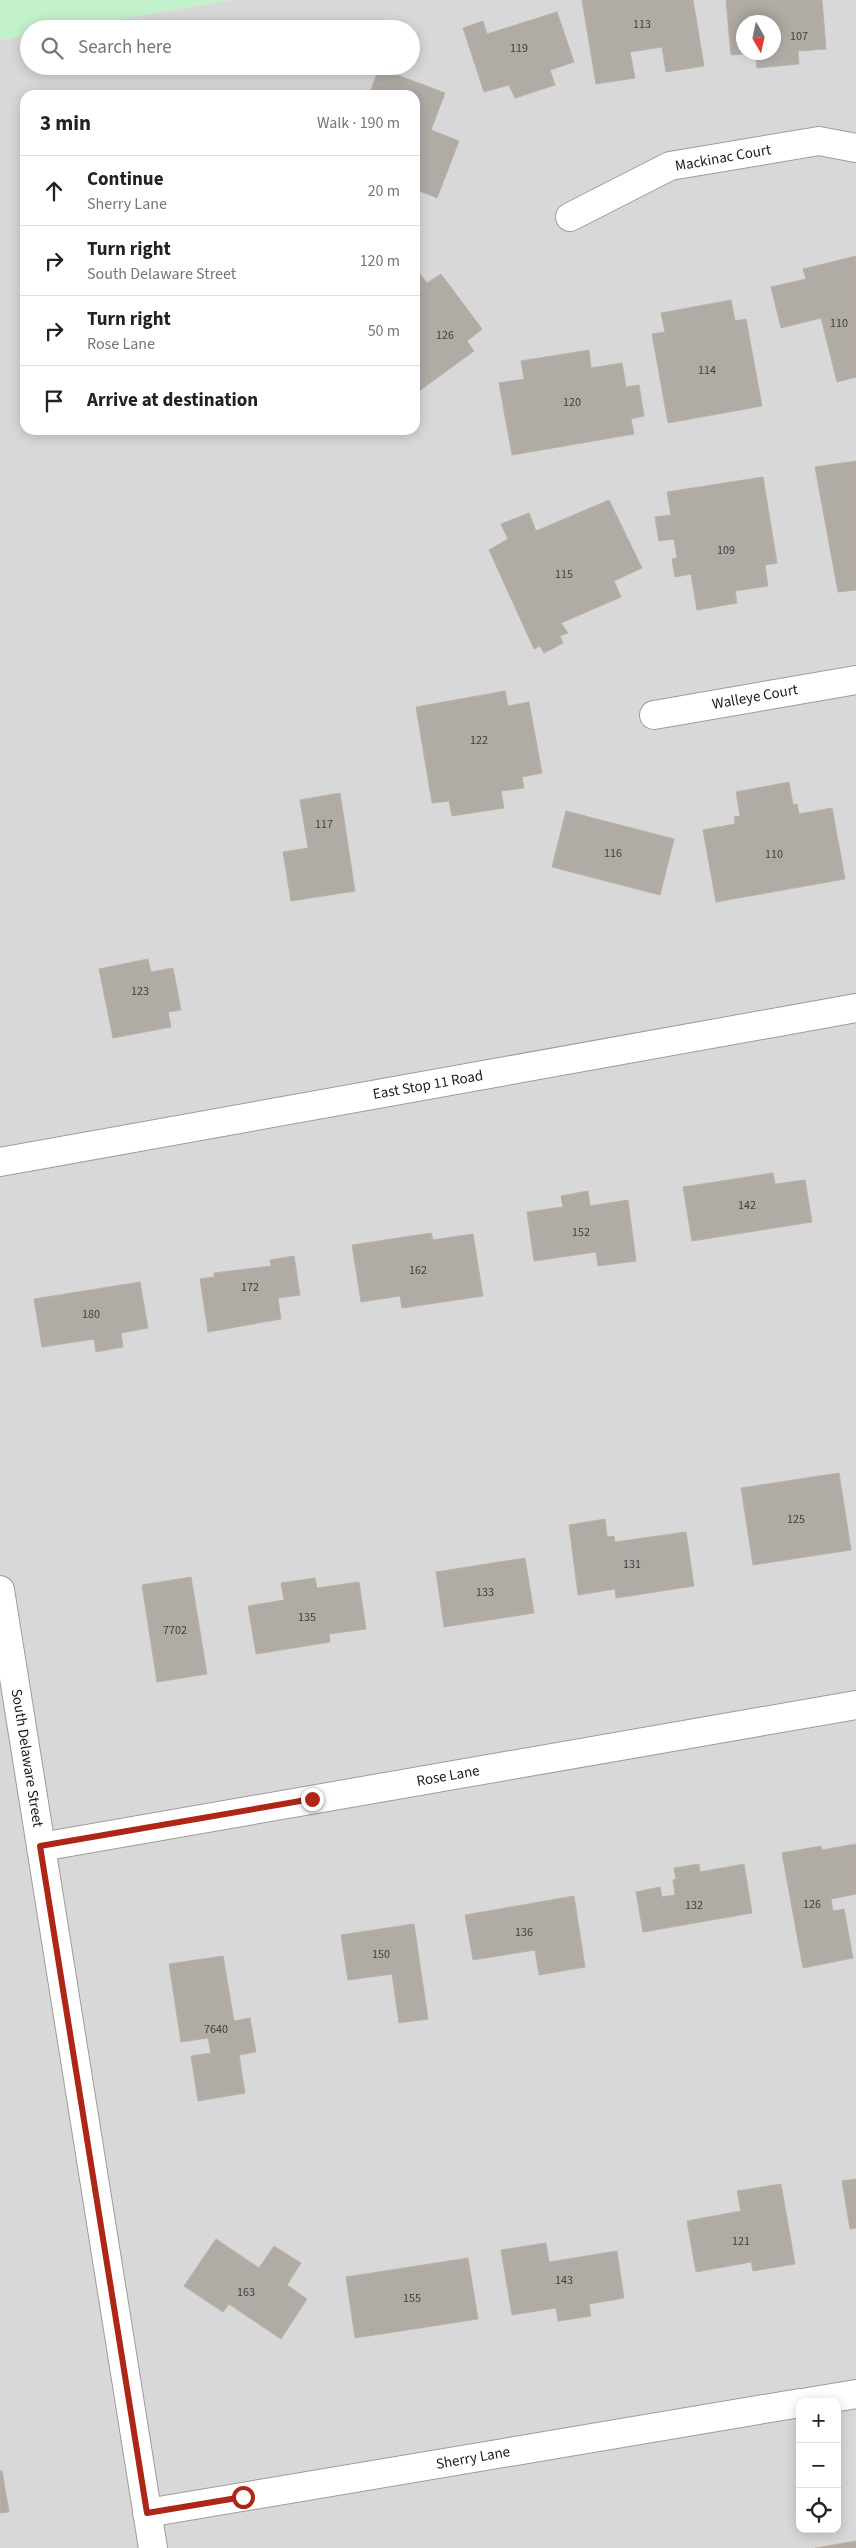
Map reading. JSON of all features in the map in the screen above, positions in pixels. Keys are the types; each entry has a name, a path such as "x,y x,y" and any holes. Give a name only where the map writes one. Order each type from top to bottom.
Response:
{"street":[{"name":"Mackinac Court","path":"570,217 670,166 819,141 856,148"},
{"name":"Walleye Court","path":"654,715 856,680"},
{"name":"East Stop 11 Road","path":"0,1162 856,1008"},
{"name":"South Delaware Street","path":"0,1590 153,2548"},
{"name":"Rose Lane","path":"40,1846 856,1705"},
{"path":"832,2398 856,2394"},
{"name":"Sherry Lane","path":"147,2513 796,2404"}],"shaded area":[{"path":"232,0 856,0 856,2548 0,2548 0,40 20,37 20,75 420,75 420,20 115,20"}],"green space":[{"path":"0,0 232,0 115,20 20,20 20,37 0,40"}],"building":[{"path":"582,0 693,0 704,66 666,72 662,47 630,52 635,78 596,84"},
{"path":"726,0 822,0 826,49 798,51 799,64 757,68 756,60 781,60 781,15 736,15 736,55 731,55"},
{"path":"557,12 574,62 550,70 555,85 515,98 509,85 484,92 463,28 483,21 487,34"},
{"path":"376,75 397,75 445,93 431,130 459,141 437,198 420,191 420,90 371,90"},
{"path":"856,256 856,377 837,382 821,318 781,328 771,287 806,279 803,269"},
{"path":"420,274 427,283 441,274 482,329 467,341 474,351 420,390"},
{"path":"731,300 735,321 746,319 762,406 668,423 652,334 665,332 661,313"},
{"path":"589,350 591,368 622,363 626,387 639,385 644,416 631,419 634,434 512,455 499,383 524,379 521,361"},
{"path":"856,461 856,590 838,592 815,467"},
{"path":"763,477 777,563 765,565 768,586 735,591 737,603 697,610 691,574 675,577 672,559 677,558 674,539 659,541 655,517 671,515 667,492"},
{"path":"609,500 642,568 614,581 621,597 561,623 568,633 560,636 563,643 544,653 540,646 534,649 489,550 508,539 501,524 529,513 536,531"},
{"path":"505,691 508,706 529,702 542,773 522,777 524,788 501,791 504,808 452,816 449,801 432,803 416,707"},
{"path":"789,782 793,805 797,804 799,814 832,808 845,879 716,902 703,830 735,824 734,817 740,816 736,792"},
{"path":"340,793 355,891 291,901 283,852 308,848 300,800"},
{"path":"566,811 674,839 660,895 552,867"},
{"path":"148,959 151,972 173,968 181,1010 168,1012 171,1027 113,1038 99,969"},
{"path":"773,1173 775,1184 805,1180 812,1222 692,1241 683,1187"},
{"path":"588,1191 590,1206 628,1200 636,1261 598,1266 596,1252 534,1261 527,1212 563,1207 561,1196"},
{"path":"431,1233 433,1240 473,1234 483,1296 402,1308 400,1296 361,1302 352,1245"},
{"path":"294,1256 300,1295 278,1298 281,1319 208,1332 200,1279 214,1277 214,1273 271,1266 270,1260"},
{"path":"140,1282 148,1328 121,1333 123,1347 96,1352 94,1339 42,1347 34,1299"},
{"path":"839,1473 851,1550 753,1565 741,1488"},
{"path":"605,1519 607,1537 614,1536 615,1542 686,1532 694,1586 616,1598 615,1589 578,1595 569,1525"},
{"path":"525,1558 534,1613 444,1627 436,1572"},
{"path":"191,1577 207,1674 157,1682 142,1585"},
{"path":"315,1578 317,1588 359,1582 366,1629 329,1634 330,1642 256,1654 248,1606 284,1600 281,1583"},
{"path":"856,1844 856,1894 831,1899 833,1911 844,1909 853,1958 803,1968 782,1853 821,1846 822,1850"},
{"path":"699,1864 700,1872 744,1864 752,1913 643,1932 636,1892 660,1887 662,1897 675,1895 673,1880 676,1879 674,1868"},
{"path":"574,1896 585,1967 539,1975 535,1950 473,1960 465,1915"},
{"path":"414,1924 428,2019 399,2023 392,1974 348,1980 341,1935"},
{"path":"223,1956 234,2021 250,2018 256,2052 239,2055 245,2093 198,2101 191,2056 211,2053 208,2038 181,2042 169,1964"},
{"path":"856,2179 856,2228 850,2229 842,2181"},
{"path":"781,2184 795,2264 753,2271 751,2262 696,2272 687,2221 741,2211 737,2191"},
{"path":"216,2239 259,2268 274,2246 301,2263 287,2285 307,2299 281,2339 229,2304 223,2312 184,2286"},
{"path":"546,2243 549,2262 617,2251 624,2298 589,2304 591,2316 558,2321 556,2308 512,2315 501,2250"},
{"path":"468,2258 478,2319 355,2338 346,2277"},
{"path":"0,2471 2,2471 9,2512 0,2513"},
{"path":"856,2541 856,2548 815,2548"}],"route":[{"path":"243,2497 147,2513 40,1846 312,1799"}]}
